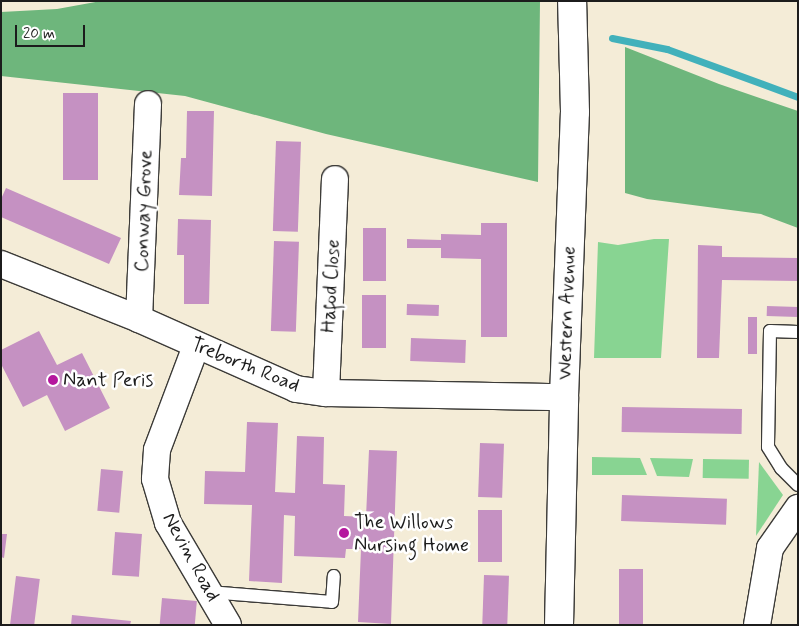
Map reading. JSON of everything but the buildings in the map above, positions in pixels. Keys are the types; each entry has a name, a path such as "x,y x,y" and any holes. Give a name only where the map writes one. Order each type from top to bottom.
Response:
{"street":[{"name":"Western Avenue","path":"559,625 564,397 575,112 572,1"},
{"name":"Conway Grove","path":"139,319 148,104"},
{"name":"Hafod Close","path":"326,393 335,179"},
{"name":"Treborth Road","path":"1,264 139,319 296,389 326,393 564,397"},
{"name":"Nevin Road","path":"196,346 157,450 155,480 168,523 228,625"},
{"path":"757,625 770,548 798,508"}],"lane":[{"path":"798,332 770,331 768,447 781,468 798,485"},
{"path":"209,592 332,602 334,576"}],"green space":[{"path":"101,1 540,1 538,182 326,134 185,96 1,76 1,12 57,9"},
{"path":"625,47 719,84 798,111 798,228 761,214 647,199 625,193"},
{"path":"654,239 669,239 661,358 594,358 598,242 618,245"},
{"path":"592,457 640,458 647,475 592,475"},
{"path":"650,458 693,459 689,477 657,476"},
{"path":"703,459 749,460 749,479 703,478"},
{"path":"759,462 783,495 756,536"}],"waterway":[{"path":"612,38 667,49 798,97"}],"place":[{"name":"Nant Peris","path":"53,380"},
{"name":"The Willows Nursing Home","path":"344,533"}]}
